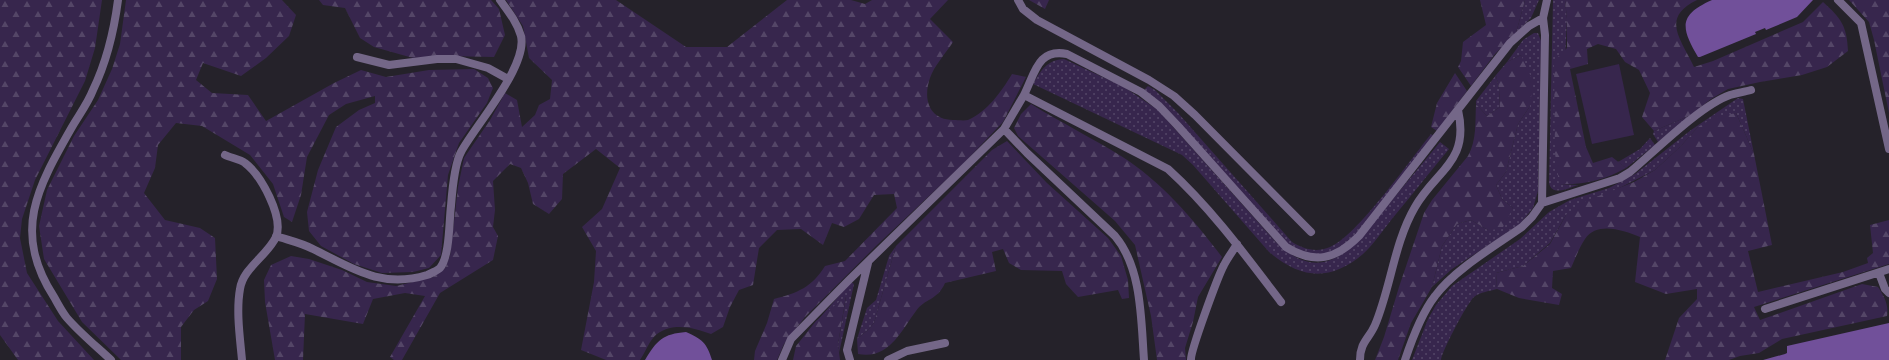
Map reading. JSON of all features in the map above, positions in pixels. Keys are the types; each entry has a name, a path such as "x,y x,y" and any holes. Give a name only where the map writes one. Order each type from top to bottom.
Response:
{"street":[{"path":"111,360 67,318 43,279 34,257 32,238 33,211 45,177 93,91 105,62 114,26 118,0"},
{"path":"276,236 311,248 360,273 382,279 410,278 428,274 440,268 446,255 452,192 460,154 503,90 521,50 521,37 515,21 500,0"},
{"path":"1018,0 1023,9 1037,20 1149,80 1174,96 1195,114 1311,232"},
{"path":"1542,204 1545,36 1542,18 1548,0"},
{"path":"1838,0 1861,23 1889,149"},
{"path":"782,360 791,340 1004,129 1041,60 1047,54 1057,52 1067,54 1141,92 1159,106 1178,125 1286,247 1298,255 1322,258 1347,248 1359,236 1510,43 1529,26 1542,18"},
{"path":"358,57 388,65 437,59 456,59 488,68 508,79"},
{"path":"1405,360 1412,339 1434,296 1450,279 1522,227 1542,204 1620,178 1630,172 1693,118 1713,104 1728,95 1750,90"},
{"path":"1024,94 1168,169 1186,185 1237,244 1281,302"},
{"path":"1360,360 1364,341 1374,326 1410,217 1422,197 1446,170 1456,154 1461,139 1462,124 1458,110"},
{"path":"1004,129 1027,153 1115,236 1124,247 1138,293 1144,360"},
{"path":"225,155 245,163 264,184 272,201 276,219 276,236 246,274 240,289 242,360"},
{"path":"1191,360 1190,356 1195,339 1224,265 1237,244"},
{"path":"850,360 847,350 868,263"},
{"path":"1765,309 1889,269"},
{"path":"1879,273 1886,290 1889,293"},
{"path":"888,360 907,351 945,343"}],"green space":[{"path":"0,0 102,0 95,48 85,81 35,180 22,219 20,238 27,273 58,321 94,360 18,360 0,335"},
{"path":"126,0 282,0 296,15 289,36 266,58 241,76 203,63 196,80 212,93 248,95 266,121 334,83 361,70 386,77 429,70 474,69 488,78 493,88 487,103 459,143 448,175 441,255 429,268 413,272 382,273 354,264 321,246 309,231 307,212 318,170 336,127 359,110 375,103 375,96 346,104 329,115 307,157 301,195 292,222 284,217 273,184 250,155 202,126 176,123 158,145 155,168 144,193 165,220 200,228 215,238 217,279 208,301 194,310 181,327 181,360 121,360 82,322 44,259 39,226 47,190 74,136 98,100 112,69 120,44"},
{"path":"319,0 491,0 499,9 505,35 494,57 444,56 413,58 374,47 360,38 345,8 323,5"},
{"path":"506,0 616,0 686,47 727,47 787,0 851,0 865,4 872,0 948,0 930,19 953,42 937,64 930,78 927,93 933,112 945,119 968,120 982,112 988,106 999,94 1012,74 1026,77 1003,122 962,165 876,246 805,317 784,344 777,360 754,360 755,351 767,323 774,299 804,288 815,279 825,266 845,261 897,208 894,194 874,195 859,219 844,227 832,223 823,245 801,229 777,230 759,248 753,285 739,290 730,307 723,327 711,334 691,328 670,328 654,336 640,360 606,360 581,350 594,282 596,251 582,227 602,209 620,168 596,149 563,174 562,199 549,214 533,204 528,183 521,168 510,164 493,181 495,210 493,227 498,236 493,260 440,293 402,360 394,360 390,357 425,296 405,293 373,299 363,324 305,314 303,360 275,360 265,302 264,280 271,265 291,256 309,259 342,270 367,282 396,286 433,277 445,268 450,256 458,187 464,158 490,120 505,93 517,100 522,127 535,115 539,105 550,99 552,80 529,58 523,26"},
{"path":"1029,0 1049,0 1045,9"},
{"path":"1480,0 1525,0 1516,33 1495,54 1471,86 1458,67 1461,61 1463,42 1486,25"},
{"path":"1525,0 1539,0 1531,18 1516,33"},
{"path":"1553,0 1565,0 1567,19 1559,184 1578,185 1557,191 1551,187 1549,183"},
{"path":"1565,0 1697,0 1686,7 1679,14 1676,22 1679,38 1694,67 1713,61 1803,22 1823,2 1842,23 1846,35 1848,51 1827,67 1802,75 1728,89 1711,99 1691,115 1654,131 1642,117 1650,93 1639,70 1625,62 1616,49 1598,44 1587,49 1588,64 1570,69 1586,147 1593,163 1612,157 1626,168 1610,176 1594,181 1577,184 1559,184 1555,153 1554,61 1567,48 1567,19"},
{"path":"1849,0 1889,0 1889,113 1869,22"},
{"path":"1534,33 1538,33 1541,41 1538,191 1533,208 1519,225 1452,269 1432,287 1442,246 1457,224 1471,220 1488,230 1513,208 1502,199 1496,185 1506,172 1518,124 1530,106 1521,55 1507,62 1523,40"},
{"path":"1521,55 1533,81 1530,106 1518,124 1506,172 1496,185 1502,199 1513,208 1502,229 1488,230 1471,220 1457,224 1442,246 1432,287 1411,323 1398,360 1375,360 1384,337 1424,213 1432,200 1468,156 1471,150 1475,131 1476,104 1487,116 1500,107 1499,89 1496,75 1507,62"},
{"path":"1064,59 1124,87 1158,110 1275,241 1293,255 1309,262 1324,262 1338,256 1351,247 1376,220 1440,142 1449,149 1363,254 1351,263 1327,273 1316,274 1304,272 1293,268 1269,252 1193,165 1182,155 1033,84 1045,67 1053,61"},
{"path":"1619,64 1634,135 1592,144 1576,74"},
{"path":"1455,73 1467,91 1437,131 1431,127 1437,103"},
{"path":"1496,75 1499,89 1500,107 1487,116 1476,104 1476,101"},
{"path":"1148,86 1155,90 1178,113 1292,242 1301,247 1315,250 1330,247 1354,229 1383,196 1431,134 1435,137 1357,234 1338,250 1321,255 1303,253 1286,243 1160,102 1144,90"},
{"path":"1738,98 1743,99 1754,154 1736,113 1698,127 1680,147 1655,170 1566,215 1550,243 1523,266 1496,273 1497,289 1474,297 1460,318 1441,360 1412,360 1428,319 1436,305 1452,286 1520,239 1549,212 1570,200 1609,188 1635,174 1691,130"},
{"path":"1031,104 1121,156 1150,177 1188,215 1222,257 1198,297 1193,322 1185,348 1186,360 1157,360 1151,316 1135,245 1115,221 1018,136 1014,128 1021,114"},
{"path":"1736,113 1754,154 1772,245 1748,251 1758,292 1843,272 1868,263 1867,258 1873,253 1870,225 1889,220 1889,264 1754,307 1760,320 1862,284 1878,287 1886,301 1887,316 1782,339 1759,353 1740,356 1729,360 1665,360 1679,318 1697,299 1697,289 1666,294 1635,282 1640,237 1611,229 1596,230 1590,233 1581,246 1571,268 1553,271 1552,288 1562,294 1559,305 1519,298 1497,289 1496,273 1523,266 1550,244 1566,215 1581,203 1634,182 1655,170 1680,147 1698,127 1713,118"},
{"path":"1691,115 1658,142 1653,134 1654,131"},
{"path":"1650,138 1655,145 1626,168 1618,162 1640,149"},
{"path":"1007,141 1047,183 1108,238 1121,256 1128,280 1129,298 1122,299 1118,290 1078,297 1066,284 1062,271 1021,270 1009,263 1003,249 992,252 996,271 945,283 942,289 935,296 916,311 899,335 886,348 878,353 869,355 858,354 857,339 874,323 896,246 992,150"},
{"path":"896,246 874,323 857,339 867,308 876,300 889,256"},
{"path":"851,282 854,284 839,353 838,344 846,297 817,321"},
{"path":"846,296 838,344 840,360 793,360 796,346 816,321"}],"shaded area":[{"path":"1712,0 1813,0 1797,17 1766,30 1765,28 1755,32 1756,34 1698,57 1688,38 1686,23 1688,17 1693,11"},
{"path":"1889,323 1889,360 1763,360 1787,353 1787,346"},
{"path":"686,332 703,342 708,349 712,360 645,360 653,347 661,339 672,334"}]}
